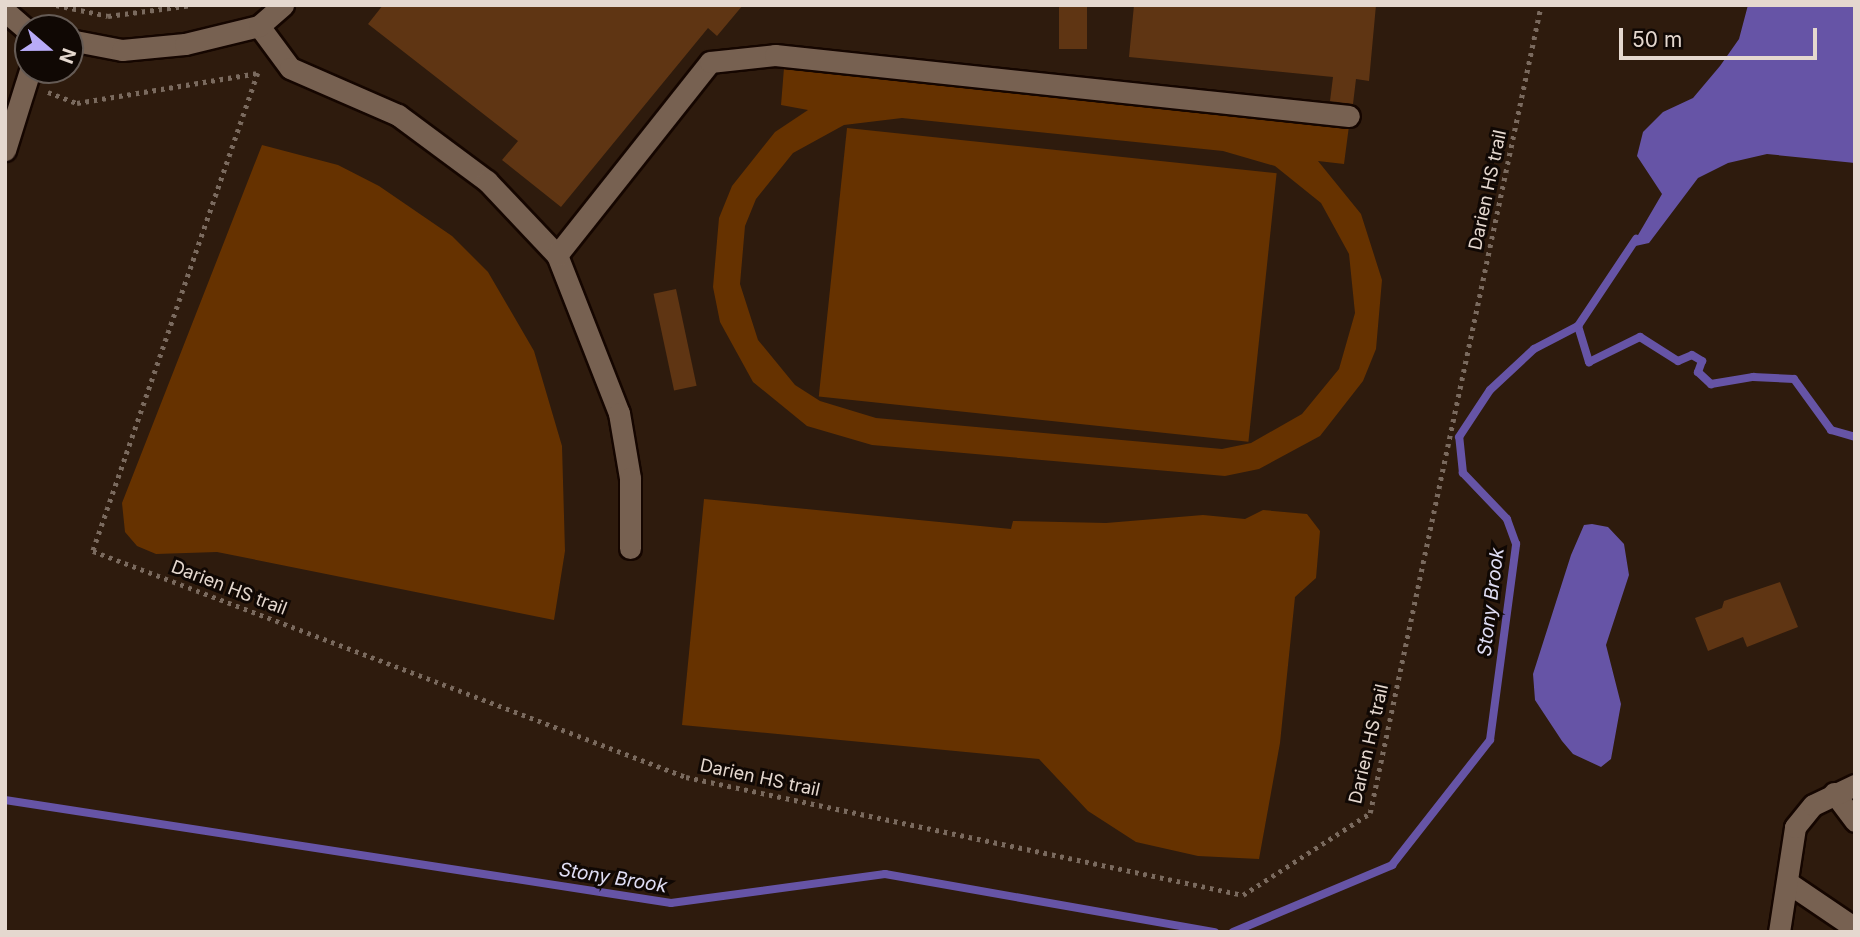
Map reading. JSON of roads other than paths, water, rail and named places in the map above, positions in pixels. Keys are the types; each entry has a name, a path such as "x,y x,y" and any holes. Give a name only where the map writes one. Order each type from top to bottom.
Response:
{"street":[{"path":"84,43 122,50 186,44 259,26 283,5"},
{"path":"259,26 290,68 398,115 487,181 557,255 619,414 630,478 630,548"},
{"path":"557,255 710,62 775,55 1349,116"},
{"path":"5,149 26,84"},
{"path":"1779,932 1795,827 1813,805 1855,785"},
{"path":"1835,793 1855,821"},
{"path":"1787,882 1855,928"}],"waterway":[{"path":"1578,326 1636,239"},
{"name":"Stony Brook","path":"1578,326 1589,362 1640,337 1678,361 1692,355 1702,361 1698,372 1711,384 1753,377 1794,379 1831,430 1855,437"},
{"name":"Stony Brook","path":"1233,932 1392,865 1490,740 1516,544 1507,519 1463,473 1459,437 1490,390 1534,349 1578,326"},
{"name":"Stony Brook","path":"5,800 671,903 885,874 1215,932"}]}
